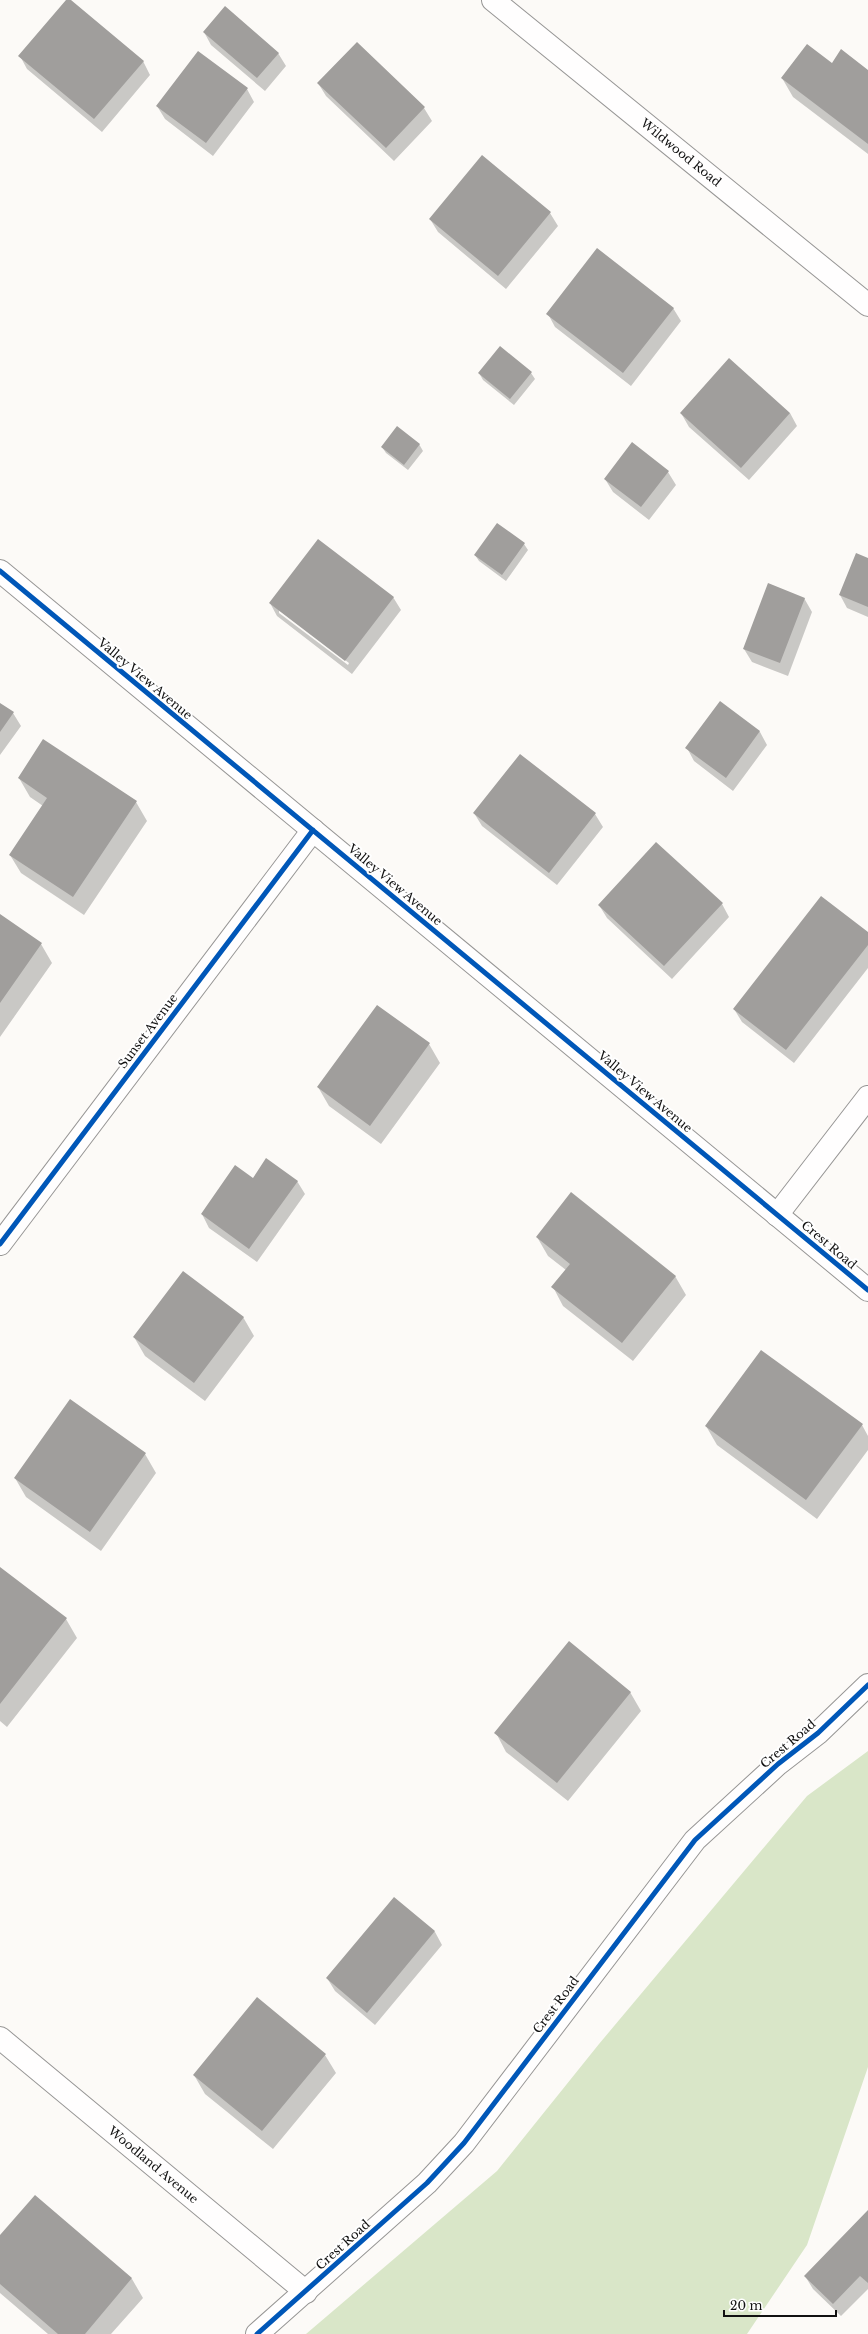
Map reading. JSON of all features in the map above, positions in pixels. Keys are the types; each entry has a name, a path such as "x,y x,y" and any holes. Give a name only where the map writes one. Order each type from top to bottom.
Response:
{"street":[{"name":"Wildwood Road","path":"493,0 868,305"},
{"name":"Valley View Avenue","path":"0,571 778,1215"},
{"name":"Sunset Avenue","path":"0,1244 313,830"},
{"path":"778,1215 868,1097"},
{"name":"Crest Road","path":"778,1215 868,1290"},
{"name":"Crest Road","path":"257,2334 427,2183 464,2143 695,1840 778,1764 818,1733 868,1685"},
{"name":"Woodland Avenue","path":"0,2038 306,2292"}],"green space":[{"path":"868,1751 868,2067 807,2245 747,2334 306,2334 497,2171 599,2044 807,1796"}],"building":[{"path":"66,0 71,0 144,61 94,119 18,56"},
{"path":"225,6 279,53 257,78 203,32"},
{"path":"357,42 425,107 386,148 317,83"},
{"path":"807,44 832,63 841,49 868,70 868,144 781,78"},
{"path":"198,51 248,88 206,143 156,106"},
{"path":"482,155 551,212 498,276 429,219"},
{"path":"597,248 674,308 623,373 546,314"},
{"path":"500,346 532,372 510,399 478,373"},
{"path":"729,358 790,413 741,468 680,413"},
{"path":"397,426 420,444 404,465 381,447"},
{"path":"632,442 669,471 641,507 604,479"},
{"path":"497,523 525,543 502,575 474,555"},
{"path":"318,539 394,597 345,661 269,603"},
{"path":"856,553 868,558 868,607 839,595"},
{"path":"768,583 805,598 780,663 743,649"},
{"path":"720,701 760,731 726,778 685,748"},
{"path":"0,703 14,712 0,732"},
{"path":"43,739 137,801 73,897 9,855 47,798 18,778"},
{"path":"520,754 596,813 549,873 473,813"},
{"path":"656,842 723,903 664,966 598,905"},
{"path":"821,896 868,932 868,945 786,1050 733,1009"},
{"path":"0,914 42,943 0,1003"},
{"path":"377,1005 430,1043 370,1126 317,1087"},
{"path":"266,1158 298,1181 249,1249 201,1214 235,1165 253,1178"},
{"path":"571,1192 676,1276 622,1343 551,1287 570,1264 536,1237"},
{"path":"183,1271 244,1317 194,1383 133,1337"},
{"path":"761,1350 863,1424 806,1500 705,1426"},
{"path":"70,1399 146,1453 90,1532 14,1478"},
{"path":"0,1567 67,1618 0,1704"},
{"path":"569,1641 631,1692 557,1783 494,1733"},
{"path":"394,1897 435,1931 367,2013 326,1978"},
{"path":"257,1997 326,2054 262,2131 193,2075"},
{"path":"35,2195 132,2278 85,2334 58,2334 0,2284 0,2235"},
{"path":"868,2210 868,2283 860,2276 833,2304 804,2276"}],"cycle path":[{"path":"0,571 868,1290"},
{"path":"0,1244 313,830"},
{"path":"257,2334 427,2183 464,2143 695,1840 778,1764 818,1733 868,1685"}]}
